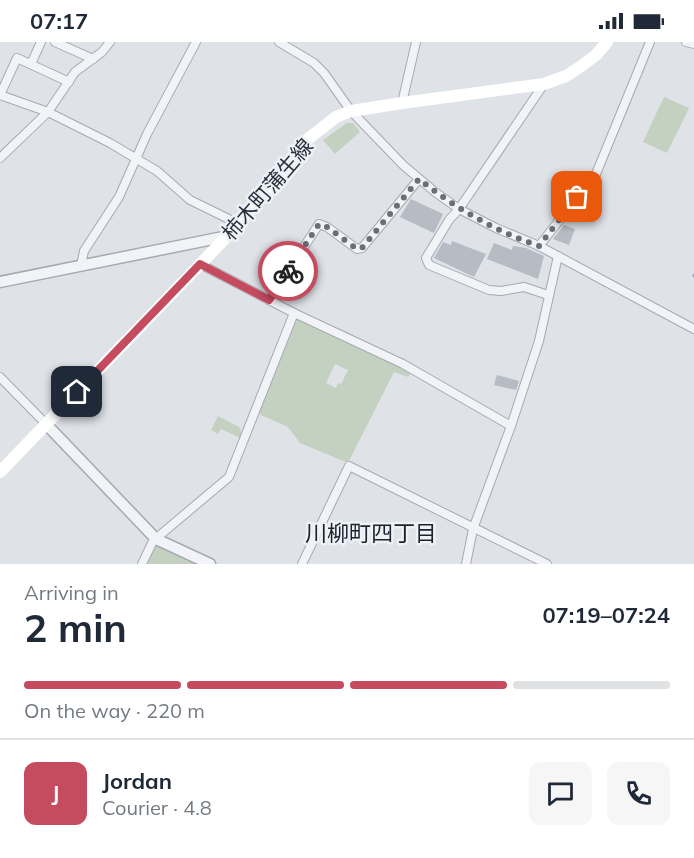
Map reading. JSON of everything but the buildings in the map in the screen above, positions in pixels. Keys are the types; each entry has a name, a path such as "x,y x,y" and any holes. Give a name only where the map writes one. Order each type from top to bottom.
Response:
{"main road":[{"name":"柿木町蒲生線","path":"0,472 228,236 308,139 336,117 351,111 544,84 580,68 596,56 607,42"}],"street":[{"path":"31,64 41,42"},
{"path":"0,159 48,112 75,72 93,59 110,42"},
{"path":"81,266 84,251 119,197 196,42"},
{"path":"279,42 315,63 351,111 419,179 459,209 539,246 694,329"},
{"path":"402,103 416,42"},
{"path":"539,246 596,174 650,42"},
{"path":"686,42 694,44"},
{"path":"58,43 93,59"},
{"path":"69,82 17,58 0,95 48,112 110,143 156,171 190,200 239,224"},
{"path":"544,84 459,209 449,220 426,258 429,265 489,290 501,291 524,287 548,295"},
{"path":"269,300 319,224 327,227 357,249 362,248 419,179"},
{"path":"0,282 228,236"},
{"path":"466,564 473,529 539,341 558,256"},
{"path":"200,264 294,313 403,364 511,426"},
{"path":"142,564 156,539 229,477 294,313"},
{"path":"0,378 156,539 210,564"},
{"path":"302,564 349,466 547,564"}],"green space":[{"path":"664,97 689,108 667,153 643,142"},
{"path":"347,123 353,123 360,132 335,154 323,140"},
{"path":"296,318 411,372 408,377 394,372 348,463 300,443 288,427 261,415 258,410","holes":["335,364 348,370 341,384 338,383 336,388 326,383"]},
{"path":"218,416 239,427 242,439 221,429 218,434 211,430"},
{"path":"155,543 204,564 144,564"}],"way so far":[{"path":"288,271 319,224 327,227 357,249 362,248 419,179 459,209 539,246 577,197"}],"district":[{"name":"川柳町四丁目","path":"371,533"}],"route":[{"path":"77,392 200,264 269,300 288,271"}]}
